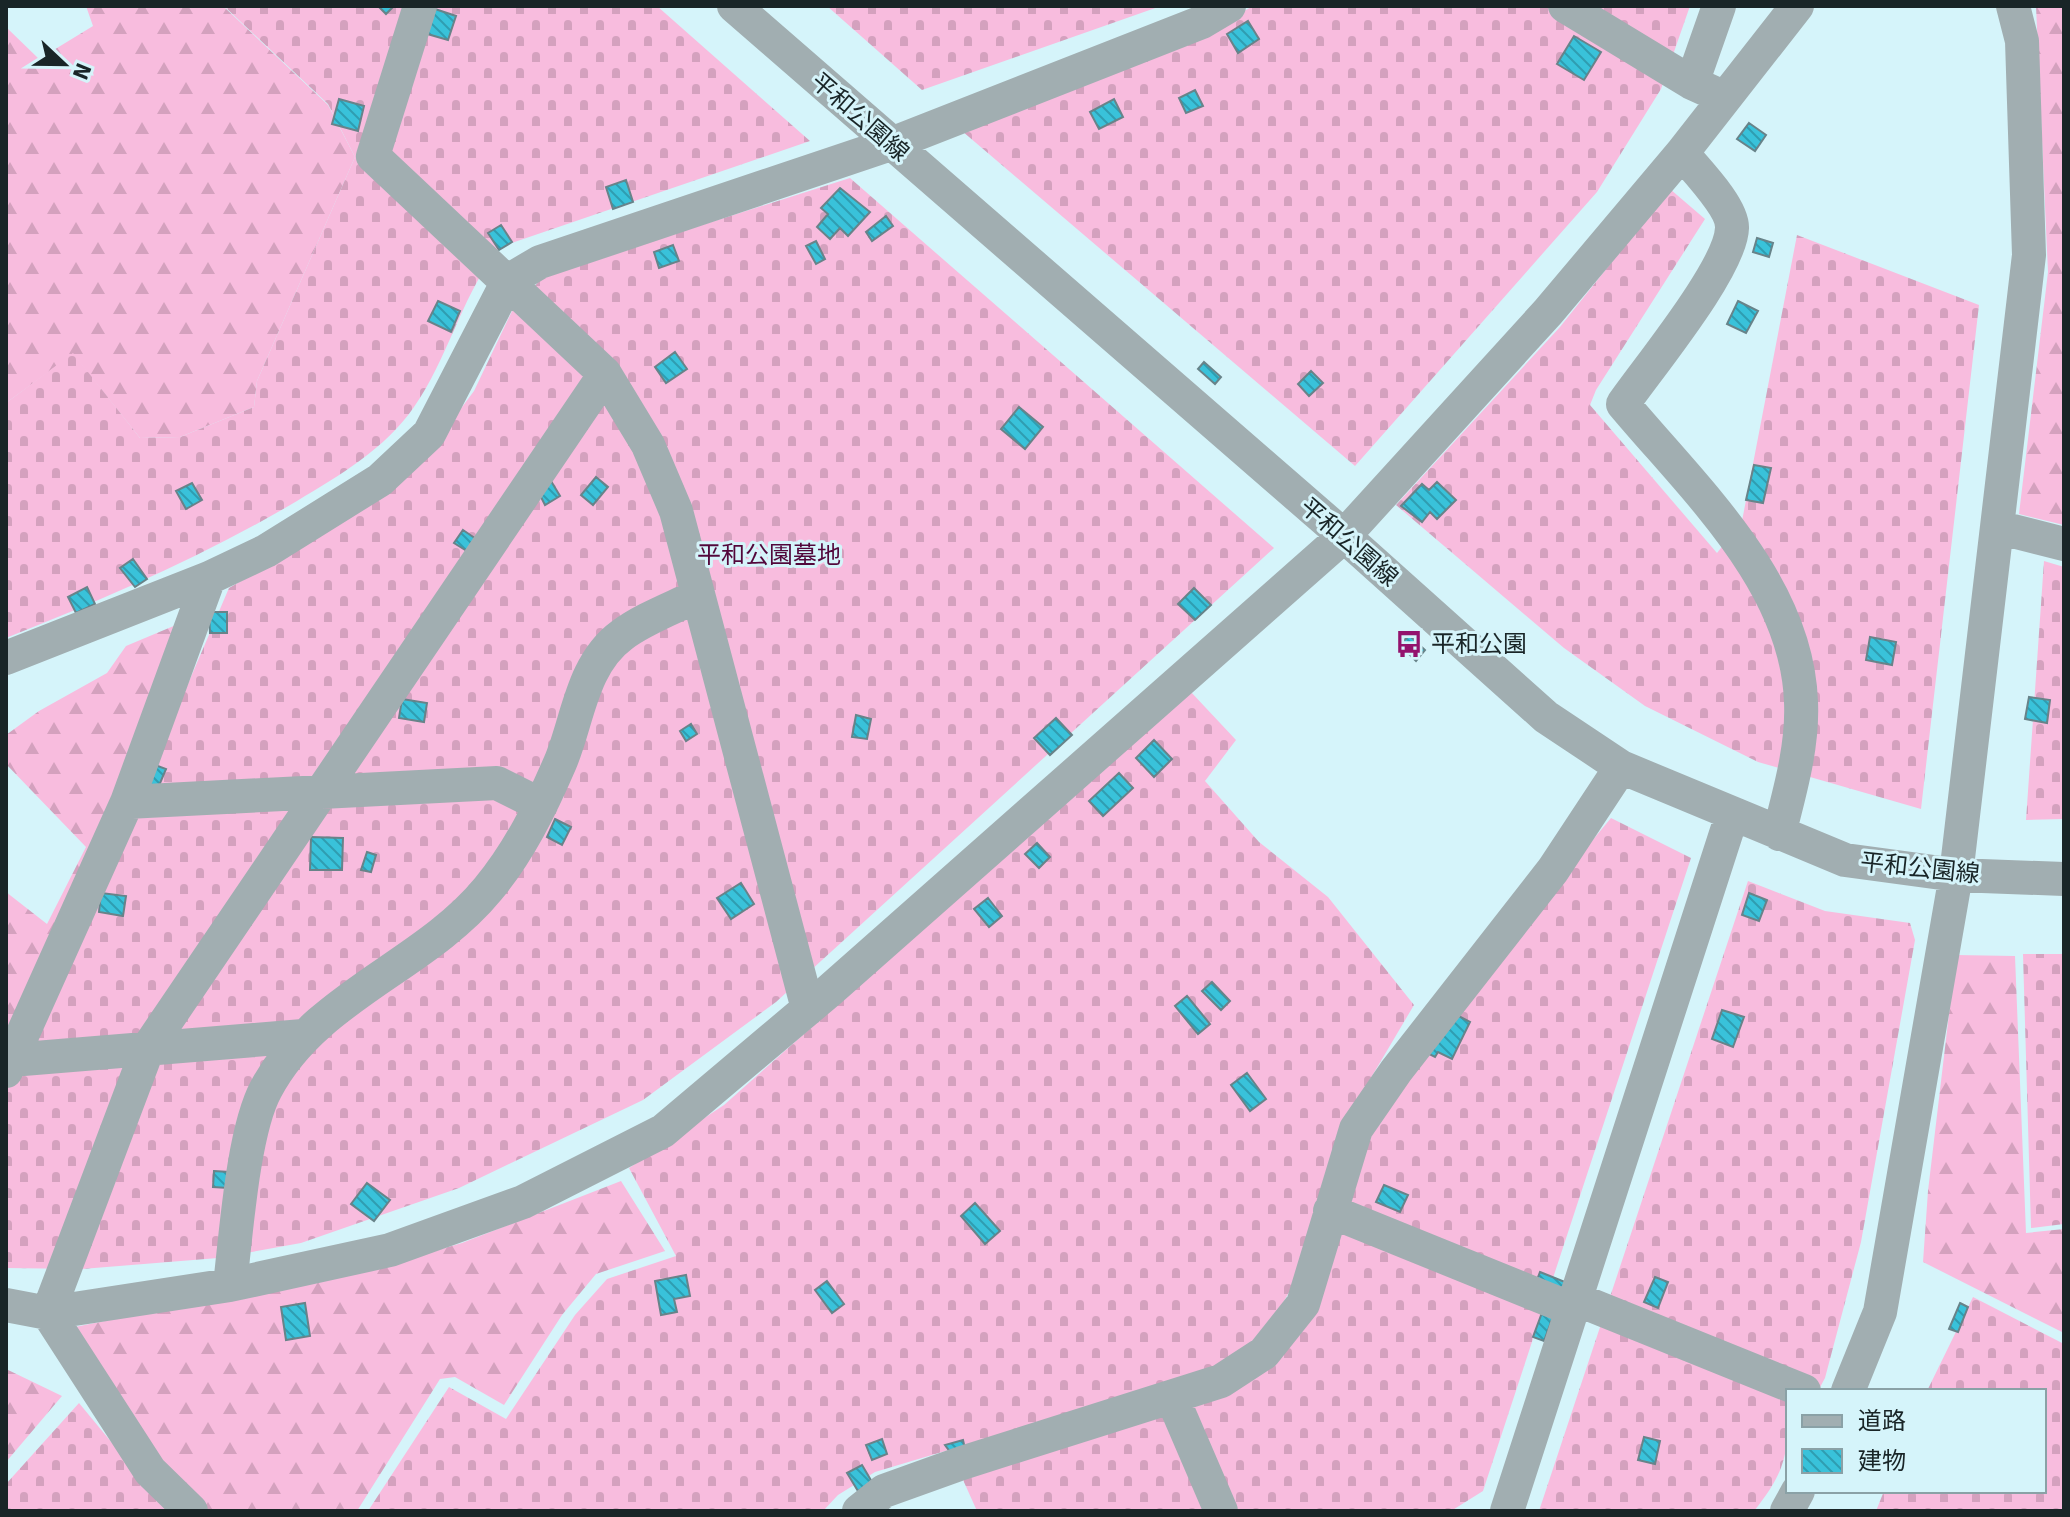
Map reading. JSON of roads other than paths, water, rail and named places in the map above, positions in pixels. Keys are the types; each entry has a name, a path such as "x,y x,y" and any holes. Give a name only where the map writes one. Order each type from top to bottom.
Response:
{"street":[{"path":"420,6 373,156 605,374 648,445 670,498 808,1009"},
{"path":"6,658 209,578 266,551 380,480 429,434 508,281 540,262 891,144 1202,22 1229,6"},
{"path":"1565,6 1692,83 1723,97"},
{"path":"1692,83 1719,6"},
{"path":"6,1305 48,1313 230,1285 390,1250 523,1202 663,1131 808,1009 1344,536 1548,312 1682,153 1797,6"},
{"path":"1849,1389 1880,1312 1956,875 2029,255 2022,41 2013,6"},
{"name":"平和公園線","path":"746,9 891,144 1344,536 1546,717 1621,767 1845,860 1956,875 2064,879"},
{"path":"1682,153 1725,207 1733,227 1721,263 1623,404 1723,524 1759,574 1794,647 1801,702 1797,762 1779,834"},
{"path":"48,1313 148,1048 605,374"},
{"path":"1997,527 2064,544"},
{"path":"9,1065 127,802 209,578"},
{"path":"230,1285 259,1104 266,1088 303,1036 473,906 514,854 541,805 561,760 592,671 621,635 697,596"},
{"path":"859,1511 884,1491 949,1467 1221,1381 1264,1353 1303,1304 1356,1129 1396,1071 1553,870 1621,767"},
{"path":"127,802 497,783 541,805"},
{"path":"1507,1511 1732,815"},
{"path":"9,1065 148,1048 303,1036"},
{"path":"1330,1211 1799,1389"},
{"path":"48,1313 150,1471 191,1511"},
{"path":"1172,1397 1221,1511"},
{"path":"1787,1511 1797,1493"}],"place":[{"name":"平和公園","path":"1409,644"}],"park label":[{"name":"平和公園墓地","path":"769,555"}]}
